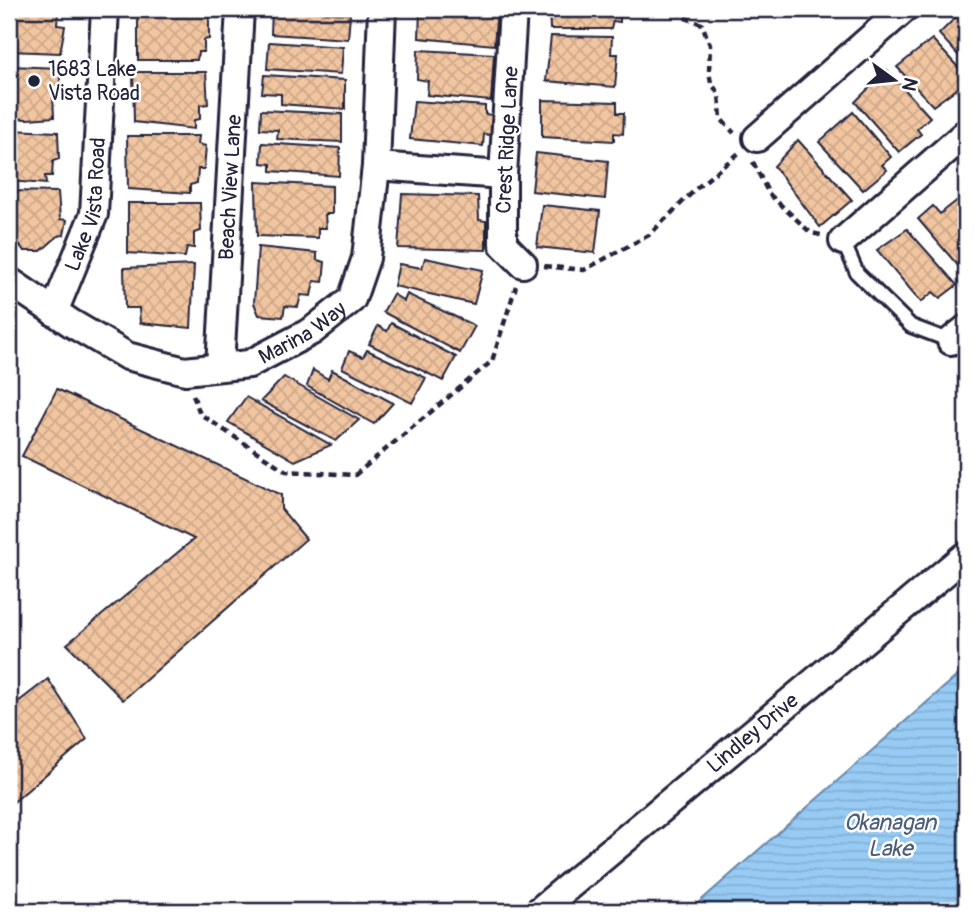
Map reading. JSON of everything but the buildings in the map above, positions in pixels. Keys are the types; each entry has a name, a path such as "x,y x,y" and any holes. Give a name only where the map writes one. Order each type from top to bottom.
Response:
{"street":[{"name":"Lake Vista Road","path":"54,312 94,215 105,9"},
{"name":"Beach View Lane","path":"220,367 240,9"},
{"name":"Marina Way","path":"9,281 127,356 185,371 249,364 312,331 352,299 366,258 376,166 382,9"},
{"name":"Crest Ridge Lane","path":"513,9 503,175 503,244 523,264"},
{"path":"751,142 904,9"},
{"path":"844,241 966,133"},
{"path":"376,166 503,175"},
{"name":"Lindley Drive","path":"539,911 966,555"}],"lane":[{"path":"844,241 857,273 911,326 959,335"}],"path":[{"path":"679,9 680,16 702,24 710,45 709,72 711,83 719,94 721,119 751,142 769,194 811,233 844,241"},
{"path":"185,371 200,414 286,471 355,475 492,361 523,264 584,270 649,236 698,187 751,142"}],"water":[{"name":"Okanagan Lake","path":"966,668 966,911 689,911"}],"place":[{"name":"1683 Lake Vista Road","path":"34,81"}]}
